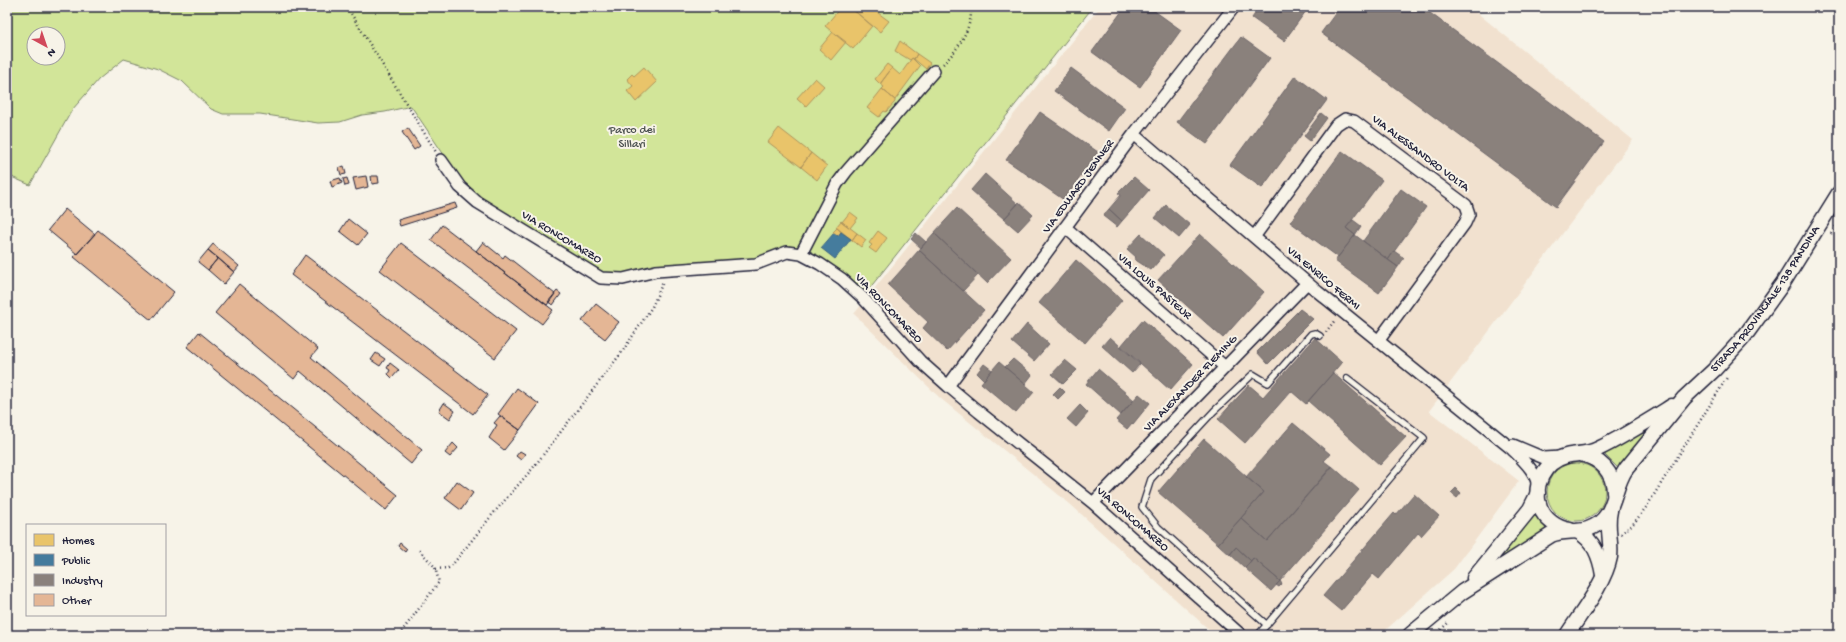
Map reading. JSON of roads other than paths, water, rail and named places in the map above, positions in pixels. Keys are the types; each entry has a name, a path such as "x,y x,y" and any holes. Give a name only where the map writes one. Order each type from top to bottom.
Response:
{"street":[{"name":"VIA EDWARD JENNER","path":"948,386 1134,134 1234,7"},
{"path":"801,254 841,178 934,71"},
{"name":"VIA ALESSANDRO VOLTA","path":"1254,237 1336,125 1345,119 1354,121 1466,205 1469,214 1466,223 1378,340"},
{"name":"VIA ENRICO FERMI","path":"1134,134 1307,283 1449,399 1500,438 1528,466 1536,478 1538,491"},
{"name":"VIA RONCOMARZO","path":"441,160 460,187 477,202 601,278 623,279 656,271 756,264 787,252 801,254 842,280 863,298 920,361 948,386 1093,502 1241,635"},
{"name":"STRADA PROVINCIALE 138 PANDINA","path":"1684,398 1714,370 1744,337 1783,283 1839,194"},
{"name":"VIA LOUIS PASTEUR","path":"1065,227 1225,367"},
{"name":"VIA ALEXANDER FLEMING","path":"1093,502 1307,283"},
{"path":"1462,592 1533,505 1540,479 1553,462 1564,456 1590,452 1601,448 1684,398"},
{"path":"1567,635 1603,575 1610,554 1608,524 1610,510 1618,481 1626,469 1684,398"},
{"name":"VIA ENRICO FERMI","path":"1500,438 1536,456 1551,458 1564,456"},
{"path":"1578,454 1593,458 1604,466 1612,481 1614,494"},
{"path":"1538,491 1541,509 1549,520 1559,527 1575,531 1590,541 1601,559 1603,575"},
{"path":"1410,635 1462,592 1551,535 1561,531 1575,531 1595,526 1604,519 1610,510"}],"lane":[{"path":"1267,625 1158,527 1142,507 1151,479 1214,411 1253,374 1268,383 1311,334 1315,333 1320,336"},
{"path":"1258,635 1424,438 1347,378"}],"park label":[{"name":"Parco dei Sillari","path":"632,138"}]}
